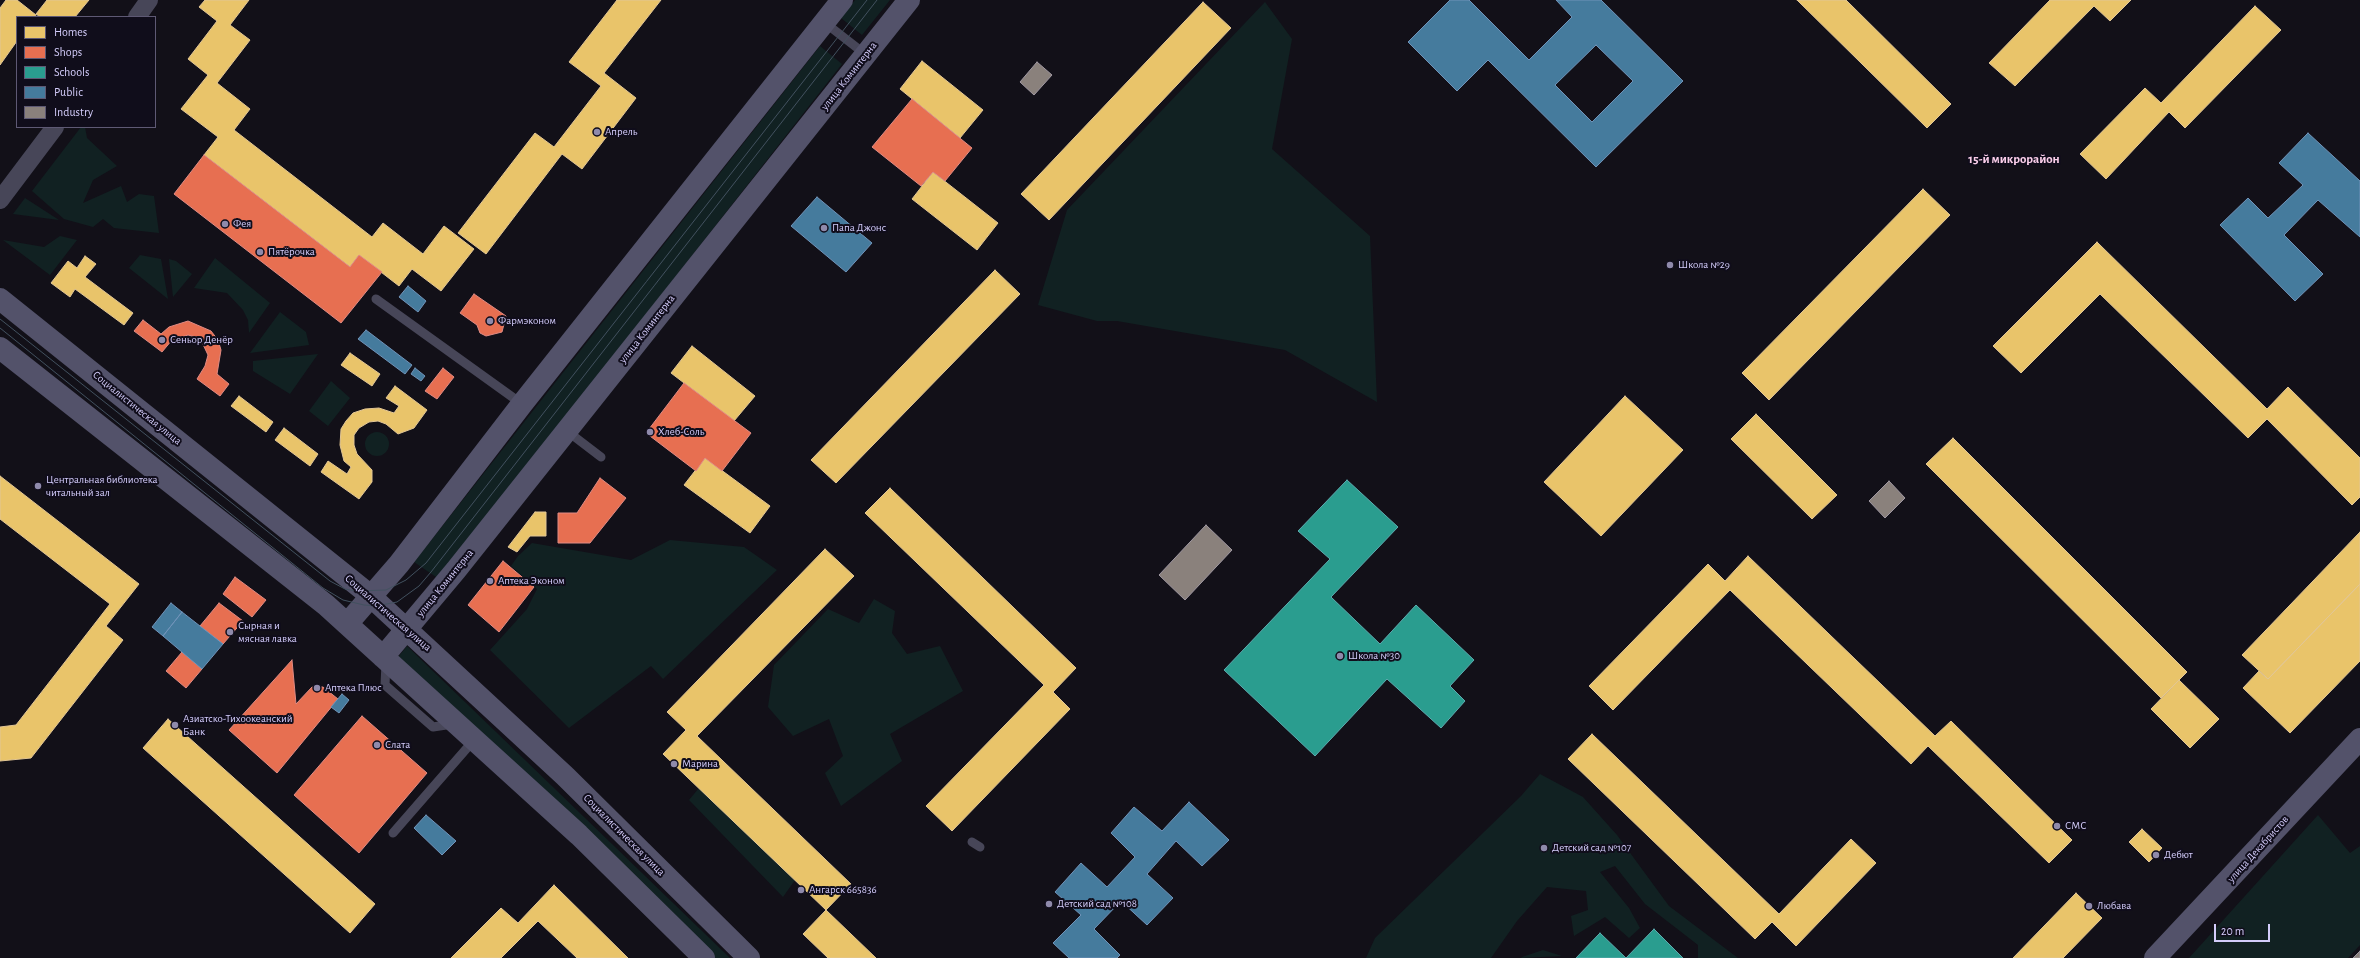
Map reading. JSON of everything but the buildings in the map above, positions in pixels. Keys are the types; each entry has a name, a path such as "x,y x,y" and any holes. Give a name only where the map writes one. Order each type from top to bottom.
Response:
{"street":[{"path":"137,16 149,0"},
{"path":"347,624 399,564 522,404 842,0"},
{"name":"улица Коминтерна","path":"385,658 567,431 683,283 805,133 865,54 909,0"},
{"path":"0,200 53,128"},
{"name":"Социалистическая улица","path":"0,299 371,596 565,776 749,958"},
{"path":"0,348 306,589 347,624 579,835 704,958"},
{"name":"улица Декабристов","path":"2155,958 2360,740"}],"lane":[{"path":"824,22 865,54"},
{"path":"376,299 522,404"},
{"path":"567,431 601,457"},
{"path":"393,833 474,740"}],"shaded area":[{"path":"855,0 890,0 862,35 841,18"},
{"path":"1265,2 1292,39 1272,149 1370,236 1377,402 1285,350 1117,321 1097,321 1038,305 1067,210"},
{"path":"820,46 842,64 439,579 414,562"},
{"path":"80,128 85,128 87,138 117,166 93,180 83,203 121,186 127,202 139,194 154,196 159,233 114,228 103,219 93,227 64,219 32,191"},
{"path":"25,198 59,220 13,214"},
{"path":"60,236 77,240 50,275 3,240 44,247"},
{"path":"140,255 161,259 168,299 129,268"},
{"path":"215,258 270,303 249,333 248,320 243,310 227,293 194,288"},
{"path":"169,259 176,261 192,274 173,297"},
{"path":"280,312 306,332 309,345 250,353"},
{"path":"318,354 290,394 253,371 253,361"},
{"path":"331,381 350,398 328,426 309,411"},
{"path":"377,432 382,433 388,439 388,449 382,455 377,456 372,455 366,449 365,444 366,439 372,433"},
{"path":"670,540 744,547 777,570 663,679 651,666 569,728 490,650 527,609 537,589 511,566 518,556 532,543 631,560"},
{"path":"874,599 895,611 892,633 907,654 940,646 963,691 890,734 902,761 841,806 825,773 843,756 829,719 793,736 768,707 774,665 828,609 859,623"},
{"path":"407,646 730,958 713,958 395,661"},
{"name":"Детский сад №107","path":"1540,774 1583,797 1617,835 1669,906 1738,958 1698,958 1698,945 1645,904 1615,866 1600,872 1629,908 1640,928 1629,938 1605,917 1574,936 1571,916 1588,910 1586,891 1547,887 1517,921 1491,958 1366,958 1375,938 1521,796"},
{"path":"699,788 795,880 783,897 689,800"},
{"path":"2318,815 2350,853 2360,846 2360,945 2348,958 2189,958"},
{"path":"1543,950 1562,956 1521,958 1522,957"}],"tram line":[{"path":"0,319 330,581 345,589 356,591 386,590 406,580 426,563 867,0"},
{"path":"0,328 323,588 343,600 364,605 376,606 397,602 419,586 431,572 877,0"}],"place":[{"name":"Апрель","path":"597,132"},
{"name":"Фея","path":"225,224"},
{"name":"Папа Джонс","path":"824,228"},
{"name":"Пятёрочка","path":"260,252"},
{"name":"Школа №29","path":"1670,265"},
{"name":"Фармэконом","path":"490,321"},
{"name":"Сеньор Денёр","path":"162,340"},
{"name":"Хлеб-Соль","path":"650,432"},
{"name":"Центральная библиотека читальный зал","path":"38,486"},
{"name":"Аптека Эконом","path":"490,581"},
{"name":"Сырная и мясная лавка","path":"230,632"},
{"name":"Школа №30","path":"1340,656"},
{"name":"Аптека Плюс","path":"317,688"},
{"name":"Азиатско-Тихоокеанский Банк","path":"175,725"},
{"name":"Слата","path":"377,745"},
{"name":"Марина","path":"674,764"},
{"name":"СМС","path":"2057,826"},
{"name":"Детский сад №107","path":"1544,848"},
{"name":"Дебют","path":"2156,855"},
{"name":"Ангарск 665836","path":"801,890"},
{"name":"Детский сад №108","path":"1049,904"},
{"name":"Любава","path":"2089,906"}],"district":[{"name":"15-й микрорайон","path":"2014,159"}]}
